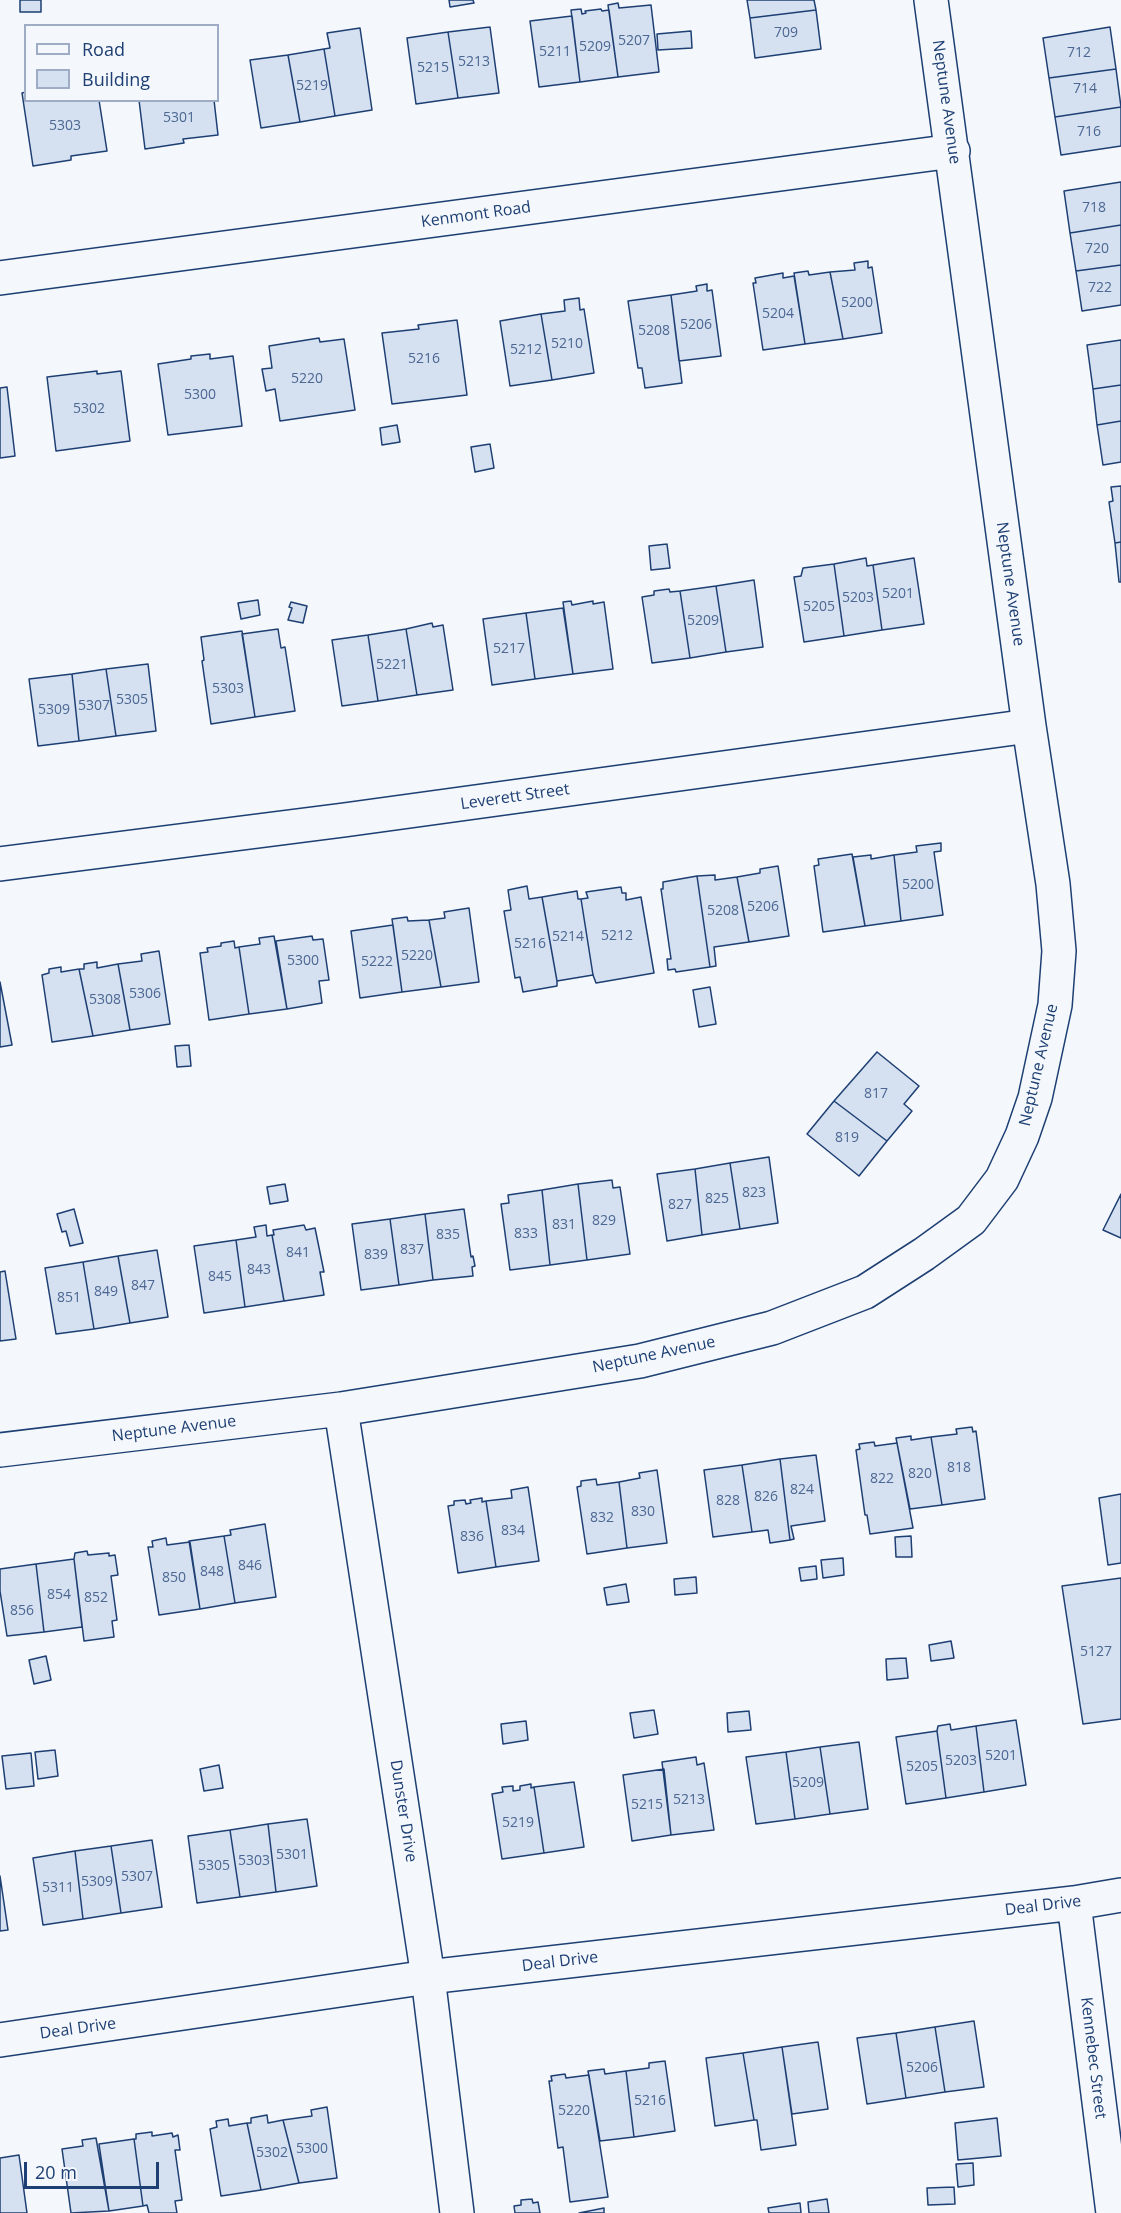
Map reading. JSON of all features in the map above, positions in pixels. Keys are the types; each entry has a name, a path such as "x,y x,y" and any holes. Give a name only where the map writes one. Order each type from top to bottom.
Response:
{"street":[{"name":"Neptune Avenue","path":"0,1450 341,1409 640,1361 772,1328 865,1292 924,1254 971,1220 1002,1179 1022,1136 1035,1098 1055,1005 1059,951 1053,884 1029,726 931,0"},
{"name":"Kenmont Road","path":"0,278 952,151"},
{"name":"Leverett Street","path":"0,864 344,820 1029,726"},
{"name":"Dunster Drive","path":"341,1409 428,1977 458,2213"},
{"name":"Deal Drive","path":"0,2040 428,1977 1074,1903 1121,1895"},
{"name":"Kennebec Street","path":"1074,1903 1113,2213"}],"building":[{"path":"20,0 41,0 41,12 20,12"},
{"path":"449,0 473,0 474,3 450,7"},
{"path":"747,0 814,0 816,10 750,18"},
{"path":"618,3 619,8 651,5 659,72 618,77 608,5"},
{"path":"581,9 582,14 586,13 585,11 609,10 618,77 580,82 571,10"},
{"path":"816,10 821,49 755,58 750,18"},
{"path":"572,16 580,82 539,87 530,21"},
{"path":"490,27 499,93 458,98 448,32"},
{"path":"1110,27 1116,69 1049,78 1043,38"},
{"path":"360,28 372,110 335,116 324,49 330,48 327,33"},
{"path":"691,31 692,48 658,50 657,34"},
{"path":"448,32 458,98 416,104 407,38"},
{"path":"324,49 335,116 300,122 288,55"},
{"path":"288,55 300,122 261,128 250,60"},
{"path":"1116,69 1121,107 1055,117 1049,78"},
{"path":"24,92 24,102 99,102 107,151 71,156 71,160 33,166 22,93"},
{"path":"139,102 214,102 218,135 183,139 184,143 145,149"},
{"path":"1121,107 1121,146 1061,155 1055,117"},
{"path":"1121,182 1121,225 1070,233 1064,191"},
{"path":"1121,225 1121,265 1076,271 1070,233"},
{"path":"868,261 868,268 872,267 882,333 843,339 830,272 855,270 854,263"},
{"path":"1121,265 1121,305 1082,311 1076,271"},
{"path":"808,271 809,275 830,272 843,339 805,344 794,273"},
{"path":"783,273 783,278 794,276 805,344 763,350 753,283 756,283 755,278"},
{"path":"707,284 707,291 712,290 721,356 679,361 671,295 697,291 696,286"},
{"path":"671,295 682,383 645,388 642,368 638,368 628,301"},
{"path":"579,298 580,310 584,309 594,373 552,380 541,314 565,311 564,300"},
{"path":"541,314 552,380 510,386 500,321"},
{"path":"457,320 467,395 392,404 382,333 419,329 418,325"},
{"path":"319,338 320,342 344,339 355,410 280,421 275,389 266,391 262,369 272,368 269,346"},
{"path":"1121,340 1121,385 1093,389 1087,345"},
{"path":"210,354 210,359 233,356 242,426 168,435 158,364"},
{"path":"97,371 97,374 121,371 130,441 56,451 47,377"},
{"path":"1121,385 1121,421 1097,425 1093,389"},
{"path":"7,387 15,456 0,458 0,388"},
{"path":"1121,421 1121,462 1103,465 1097,425"},
{"path":"397,425 400,442 382,445 380,428"},
{"path":"490,444 494,468 475,472 471,447"},
{"path":"1121,486 1121,542 1115,543 1109,502 1113,501 1111,487"},
{"path":"1121,542 1121,582 1119,582 1115,543"},
{"path":"667,544 670,568 651,570 649,546"},
{"path":"866,558 867,566 873,565 882,630 844,636 834,564"},
{"path":"914,558 924,624 882,630 873,565"},
{"path":"834,564 844,636 804,642 794,577 801,576 803,568"},
{"path":"754,580 763,647 726,652 716,586"},
{"path":"716,586 726,652 690,658 680,591"},
{"path":"669,589 670,592 680,591 690,658 652,663 642,597 654,595 654,591"},
{"path":"258,600 260,615 241,619 238,603"},
{"path":"571,601 572,605 593,601 593,604 604,602 613,669 573,674 563,602"},
{"path":"291,602 307,606 303,623 288,620 292,608 289,607"},
{"path":"563,608 573,674 535,679 526,613"},
{"path":"526,613 535,679 492,685 483,619"},
{"path":"432,623 433,627 443,625 453,690 417,695 406,629"},
{"path":"278,629 281,648 285,647 295,711 255,717 242,634"},
{"path":"406,629 417,695 378,701 368,635"},
{"path":"242,631 255,717 211,724 201,637"},
{"path":"368,635 378,701 342,706 332,640"},
{"path":"148,664 156,731 116,736 106,669"},
{"path":"106,669 116,736 79,741 72,674"},
{"path":"72,674 79,741 38,746 29,679"},
{"path":"941,843 941,851 934,852 943,915 901,921 894,855 917,852 916,846"},
{"path":"852,854 865,926 823,932 814,866 819,865 818,859"},
{"path":"871,855 871,859 894,855 901,921 865,926 853,857"},
{"path":"778,866 789,936 749,942 737,877 760,873 760,869"},
{"path":"715,875 715,880 737,877 749,942 714,947 716,966 710,967 697,876"},
{"path":"697,876 710,967 676,972 675,969 668,970 667,959 671,959 661,889 663,889 663,882"},
{"path":"527,886 529,899 542,897 557,986 523,992 520,977 515,978 504,911 511,910 508,890"},
{"path":"621,887 622,893 626,893 626,900 641,897 654,973 596,983 581,899 588,898 586,892"},
{"path":"577,891 578,899 581,899 593,975 557,981 542,897"},
{"path":"469,908 479,982 441,987 429,920 445,918 444,912"},
{"path":"407,917 408,921 429,920 441,987 402,992 392,919"},
{"path":"393,925 402,992 360,998 351,931"},
{"path":"274,936 287,1009 249,1014 239,947 260,944 259,938"},
{"path":"312,936 313,940 323,939 329,980 319,981 322,1003 287,1009 276,941"},
{"path":"234,941 235,948 239,947 249,1014 209,1020 200,953 208,952 207,948 221,946 221,943"},
{"path":"159,951 170,1024 130,1030 118,964 142,961 141,954"},
{"path":"97,962 97,968 118,964 130,1030 93,1036 79,969 84,969 84,964"},
{"path":"61,967 61,972 79,969 93,1036 52,1042 42,975 49,973 49,969"},
{"path":"0,982 12,1045 0,1047"},
{"path":"710,987 716,1024 699,1027 693,990"},
{"path":"189,1045 191,1066 177,1067 175,1046"},
{"path":"877,1052 919,1086 904,1104 912,1111 887,1141 834,1101"},
{"path":"834,1101 887,1141 859,1176 807,1134"},
{"path":"769,1157 778,1223 740,1229 730,1163"},
{"path":"730,1163 740,1229 702,1235 695,1169"},
{"path":"695,1169 702,1235 667,1241 657,1174"},
{"path":"612,1180 613,1188 620,1187 630,1254 587,1260 578,1184"},
{"path":"285,1184 288,1201 270,1204 267,1187"},
{"path":"578,1184 587,1260 550,1265 542,1190"},
{"path":"542,1190 550,1265 510,1270 501,1204 509,1203 508,1195"},
{"path":"1121,1194 1121,1238 1103,1230"},
{"path":"74,1209 83,1243 70,1246 66,1231 62,1232 57,1214"},
{"path":"464,1209 471,1257 473,1256 475,1266 472,1267 473,1276 433,1280 425,1214"},
{"path":"425,1214 433,1280 399,1285 390,1219"},
{"path":"390,1219 399,1285 361,1290 352,1224"},
{"path":"266,1225 267,1236 272,1235 284,1301 245,1307 236,1240 256,1237 254,1227"},
{"path":"304,1225 306,1230 315,1228 324,1272 320,1272 324,1295 284,1301 273,1230"},
{"path":"236,1240 245,1307 204,1313 194,1246"},
{"path":"157,1250 168,1317 130,1323 118,1256"},
{"path":"118,1256 130,1323 94,1329 83,1262"},
{"path":"83,1262 94,1329 56,1334 45,1268"},
{"path":"5,1271 16,1339 0,1341 0,1272"},
{"path":"972,1427 973,1432 976,1431 985,1499 942,1505 931,1437 957,1434 956,1429"},
{"path":"911,1436 911,1440 931,1437 942,1505 910,1509 896,1438"},
{"path":"874,1442 875,1446 897,1443 913,1528 870,1534 867,1515 865,1515 856,1450 860,1449 859,1444"},
{"path":"816,1455 825,1521 791,1526 794,1539 790,1540 780,1459"},
{"path":"780,1459 790,1540 770,1543 768,1530 752,1532 742,1465"},
{"path":"742,1465 752,1532 713,1537 704,1470"},
{"path":"657,1470 667,1543 627,1548 619,1482 640,1478 639,1473"},
{"path":"596,1479 597,1485 619,1482 627,1548 587,1554 577,1487 581,1486 581,1481"},
{"path":"528,1487 539,1561 496,1567 486,1501 512,1498 511,1490"},
{"path":"1121,1494 1121,1563 1108,1565 1099,1498"},
{"path":"482,1498 482,1502 486,1501 496,1567 458,1573 448,1506 454,1505 454,1501 465,1500 466,1504 471,1503 470,1500"},
{"path":"265,1524 276,1597 235,1603 224,1536 231,1535 230,1530"},
{"path":"224,1536 235,1603 200,1609 189,1541"},
{"path":"911,1536 912,1557 896,1557 895,1537"},
{"path":"166,1538 167,1545 190,1542 200,1609 159,1615 148,1547 153,1547 152,1541"},
{"path":"87,1551 88,1555 109,1553 109,1556 115,1555 118,1575 111,1576 117,1620 112,1621 114,1637 84,1641 74,1559 75,1553"},
{"path":"843,1558 844,1575 823,1578 821,1560"},
{"path":"74,1559 82,1627 44,1632 36,1564"},
{"path":"36,1564 44,1632 7,1636 0,1591 0,1569"},
{"path":"816,1566 817,1579 801,1581 799,1568"},
{"path":"696,1577 697,1593 675,1595 674,1579"},
{"path":"1121,1578 1121,1719 1083,1724 1062,1586"},
{"path":"626,1584 629,1602 607,1605 604,1588"},
{"path":"951,1641 954,1658 931,1661 929,1645"},
{"path":"46,1656 51,1680 34,1684 29,1660"},
{"path":"906,1658 908,1678 887,1680 886,1659"},
{"path":"654,1710 658,1734 634,1738 630,1713"},
{"path":"749,1711 751,1730 728,1732 727,1713"},
{"path":"1016,1720 1026,1785 984,1792 976,1726"},
{"path":"526,1721 528,1740 503,1744 501,1724"},
{"path":"950,1724 951,1730 976,1726 984,1792 946,1798 937,1731 938,1726"},
{"path":"937,1731 946,1798 906,1804 896,1737"},
{"path":"859,1742 868,1809 830,1814 820,1747"},
{"path":"820,1747 830,1814 795,1819 786,1752"},
{"path":"55,1750 58,1776 38,1779 35,1752"},
{"path":"786,1752 795,1819 756,1824 746,1757"},
{"path":"31,1753 34,1786 6,1789 2,1756"},
{"path":"696,1757 697,1765 704,1763 714,1830 671,1835 662,1762"},
{"path":"219,1765 223,1788 204,1791 200,1769"},
{"path":"664,1769 671,1835 632,1841 623,1775"},
{"path":"574,1782 584,1847 544,1853 534,1787"},
{"path":"531,1784 531,1788 534,1787 544,1853 502,1859 492,1794 503,1792 502,1787 513,1786 513,1791 520,1790 520,1786"},
{"path":"307,1819 317,1886 276,1892 268,1824"},
{"path":"268,1824 276,1892 240,1897 230,1830"},
{"path":"230,1830 240,1897 197,1903 188,1836"},
{"path":"152,1840 162,1907 121,1913 111,1846"},
{"path":"111,1846 121,1913 83,1919 75,1851"},
{"path":"75,1851 83,1919 43,1925 33,1858"},
{"path":"0,1876 8,1930 0,1931"},
{"path":"974,2021 984,2087 945,2092 935,2027"},
{"path":"935,2027 945,2092 906,2098 896,2033"},
{"path":"896,2033 906,2098 867,2104 857,2038"},
{"path":"818,2042 828,2109 792,2114 782,2047"},
{"path":"782,2047 796,2145 761,2150 743,2053"},
{"path":"743,2053 754,2120 715,2126 706,2058"},
{"path":"665,2061 675,2131 634,2137 626,2071 649,2068 649,2063"},
{"path":"604,2069 605,2074 626,2071 634,2137 600,2141 588,2071"},
{"path":"565,2074 566,2078 589,2075 608,2197 570,2202 563,2147 558,2148 549,2081 552,2081 551,2076"},
{"path":"327,2107 337,2178 299,2183 283,2120 312,2116 311,2110"},
{"path":"267,2115 268,2123 283,2120 299,2183 261,2190 247,2123 251,2123 251,2118"},
{"path":"997,2118 1001,2156 958,2160 955,2123"},
{"path":"228,2119 229,2126 247,2123 261,2190 221,2196 210,2129 217,2127 216,2121"},
{"path":"152,2132 152,2136 172,2133 173,2137 178,2135 180,2150 175,2150 182,2200 175,2201 177,2213 149,2213 147,2205 143,2206 134,2139 136,2139 136,2134"},
{"path":"96,2138 109,2211 71,2213 62,2149 83,2146 82,2140"},
{"path":"134,2139 143,2206 109,2211 99,2144"},
{"path":"19,2155 27,2213 0,2213 0,2158"},
{"path":"973,2163 974,2185 958,2187 956,2164"},
{"path":"954,2187 955,2204 928,2205 927,2188"},
{"path":"532,2199 533,2203 538,2202 540,2213 515,2213 514,2206 521,2205 521,2200"},
{"path":"827,2199 829,2213 809,2213 808,2202"},
{"path":"800,2203 801,2213 769,2213 768,2208"},
{"path":"604,2208 604,2213 579,2213"}]}
